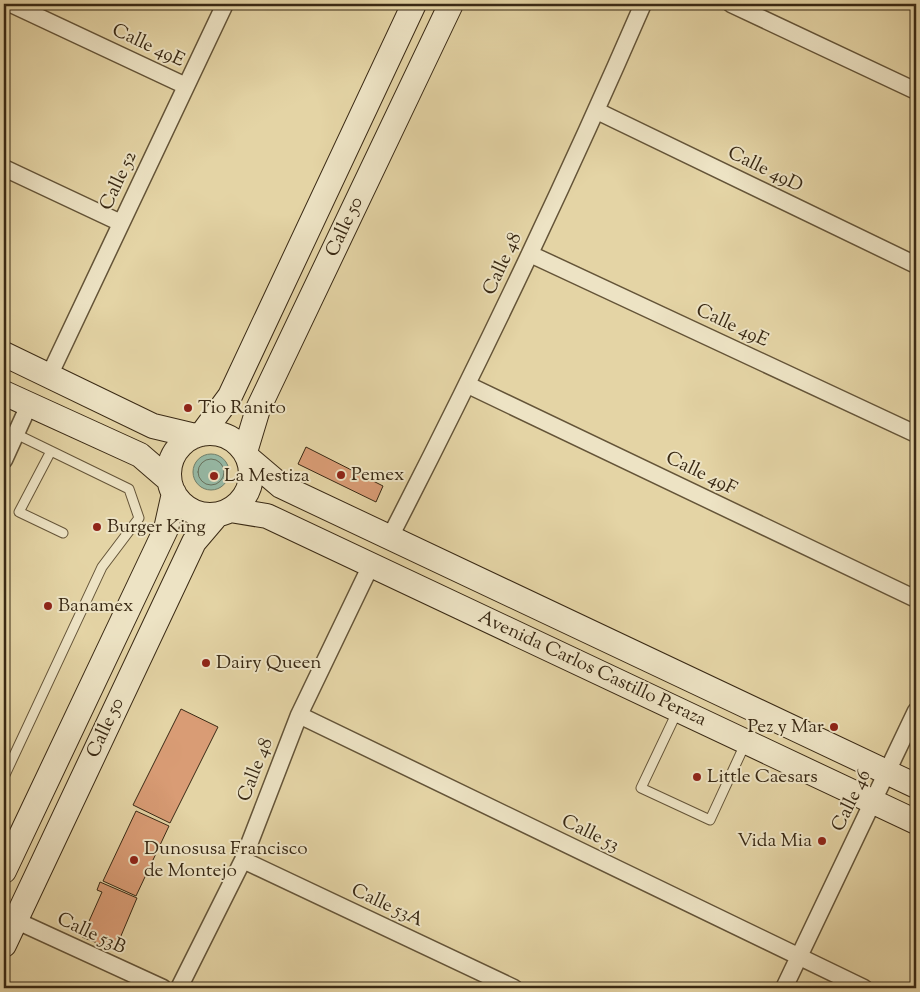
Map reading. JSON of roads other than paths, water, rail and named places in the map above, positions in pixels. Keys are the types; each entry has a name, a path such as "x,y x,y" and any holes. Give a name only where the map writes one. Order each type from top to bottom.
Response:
{"main road":[{"name":"Calle 50","path":"199,435 230,396 414,4"},
{"name":"Calle 50","path":"246,455 258,409 451,4"},
{"path":"4,354 153,426 199,435 216,434 230,438 241,447 246,455 251,475 250,486 238,504 223,513 203,514 189,509 140,455 4,393"},
{"path":"171,487 173,457 182,445 199,435"},
{"name":"Avenida Carlos Castillo Peraza","path":"246,455 281,486 916,786"},
{"name":"Calle 50","path":"4,871 166,529 171,487"},
{"name":"Calle 50","path":"4,945 9,918 194,542 223,513"},
{"name":"Avenida Carlos Castillo Peraza","path":"223,513 267,516 916,822"}],"street":[{"name":"Calle 49E","path":"11,4 186,86"},
{"name":"Calle 52","path":"49,376 225,4"},
{"name":"Calle 48","path":"390,537 468,385 597,111 643,4"},
{"path":"731,4 916,91"},
{"name":"Calle 49D","path":"597,111 916,265"},
{"path":"4,168 121,224"},
{"name":"Calle 49E","path":"530,254 916,434"},
{"name":"Calle 49F","path":"468,385 916,599"},
{"path":"4,460 29,405"},
{"name":"Calle 48","path":"179,988 243,860 299,715 370,565"},
{"name":"Calle 46","path":"784,988 916,711"},
{"name":"Calle 53","path":"299,715 864,988"},
{"name":"Calle 53A","path":"243,860 514,988"},
{"name":"Calle 53B","path":"9,918 163,988"}],"lane":[{"path":"4,777 102,567 139,518 129,489 16,434"},
{"path":"51,450 19,512 63,533"},
{"path":"678,710 641,788 710,820 746,742"}],"water":[{"path":"211,454 218,455 224,459 228,465 228,479 224,485 218,489 211,490 204,489 198,485 194,479 193,472 194,465 198,459 204,455"}],"place":[{"name":"Tio Ranito","path":"188,408"},
{"name":"Pemex","path":"341,475"},
{"name":"La Mestiza","path":"214,476"},
{"name":"Burger King","path":"97,527"},
{"name":"Banamex","path":"48,606"},
{"name":"Dairy Queen","path":"206,663"},
{"name":"Pez y Mar","path":"834,727"},
{"name":"Little Caesars","path":"697,777"},
{"name":"Vida Mia","path":"822,841"},
{"name":"Dunosusa Francisco de Montejo","path":"134,860"}]}
